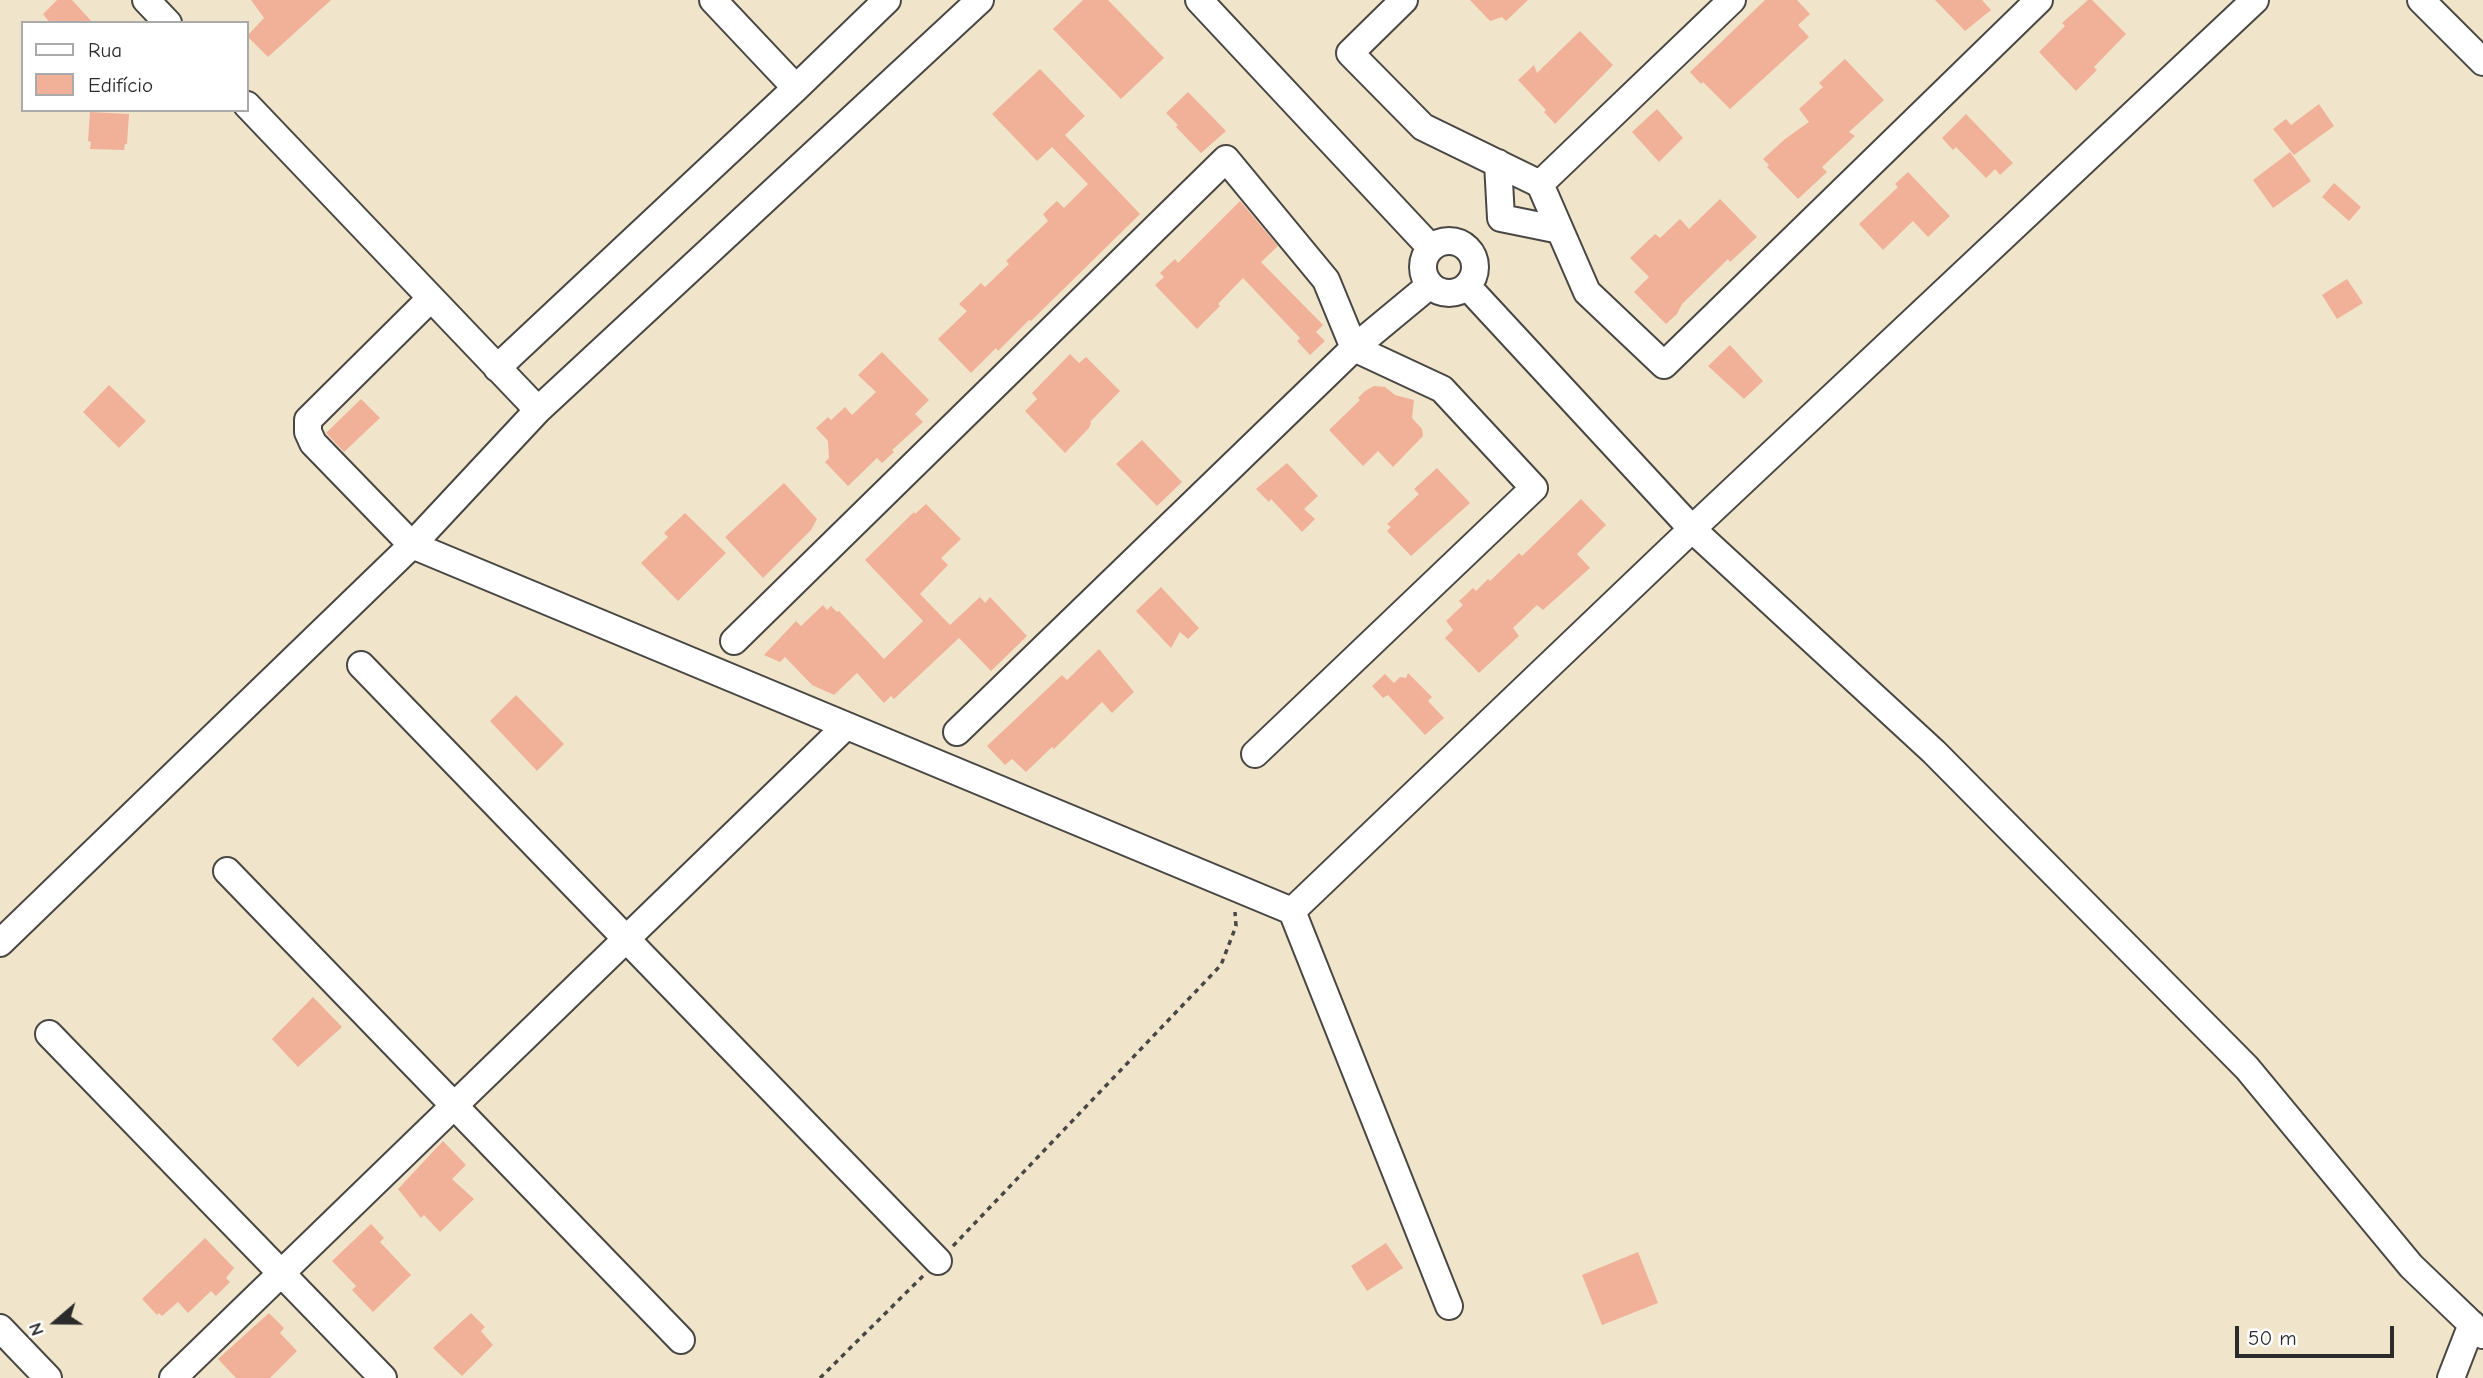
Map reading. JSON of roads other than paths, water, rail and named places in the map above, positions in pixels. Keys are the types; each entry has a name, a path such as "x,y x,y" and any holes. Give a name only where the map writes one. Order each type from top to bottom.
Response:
{"street":[{"path":"146,0 166,21"},
{"path":"713,0 796,88"},
{"path":"497,368 887,0"},
{"path":"0,943 412,545 538,411 980,0"},
{"path":"1199,0 1431,248"},
{"path":"1404,0 1350,53 1423,127 1540,184 1587,292 1664,365 2039,0"},
{"path":"1540,184 1732,0"},
{"path":"1292,911 1692,529 2255,0"},
{"path":"2421,0 2483,62"},
{"path":"248,106 538,411"},
{"path":"734,641 1227,159 1326,280 1354,348 1442,389 1534,488 1255,754"},
{"path":"1497,163 1501,218"},
{"path":"1468,248 1501,218"},
{"path":"1501,218 1560,230"},
{"path":"1443,241 1456,241 1468,248 1475,261 1474,275 1467,286 1455,293 1441,292 1430,285 1424,273 1424,259 1431,248 1443,241"},
{"path":"957,732 1354,348 1430,285"},
{"path":"1467,286 1692,529 1934,752 2247,1068 2410,1266 2478,1330 2451,1378"},
{"path":"431,298 307,420 313,443 412,545 1292,911 1449,1306"},
{"path":"360,665 938,1261"},
{"path":"173,1378 846,726"},
{"path":"227,871 681,1340"},
{"path":"49,1034 383,1378"},
{"path":"0,1328 48,1378"}]}
